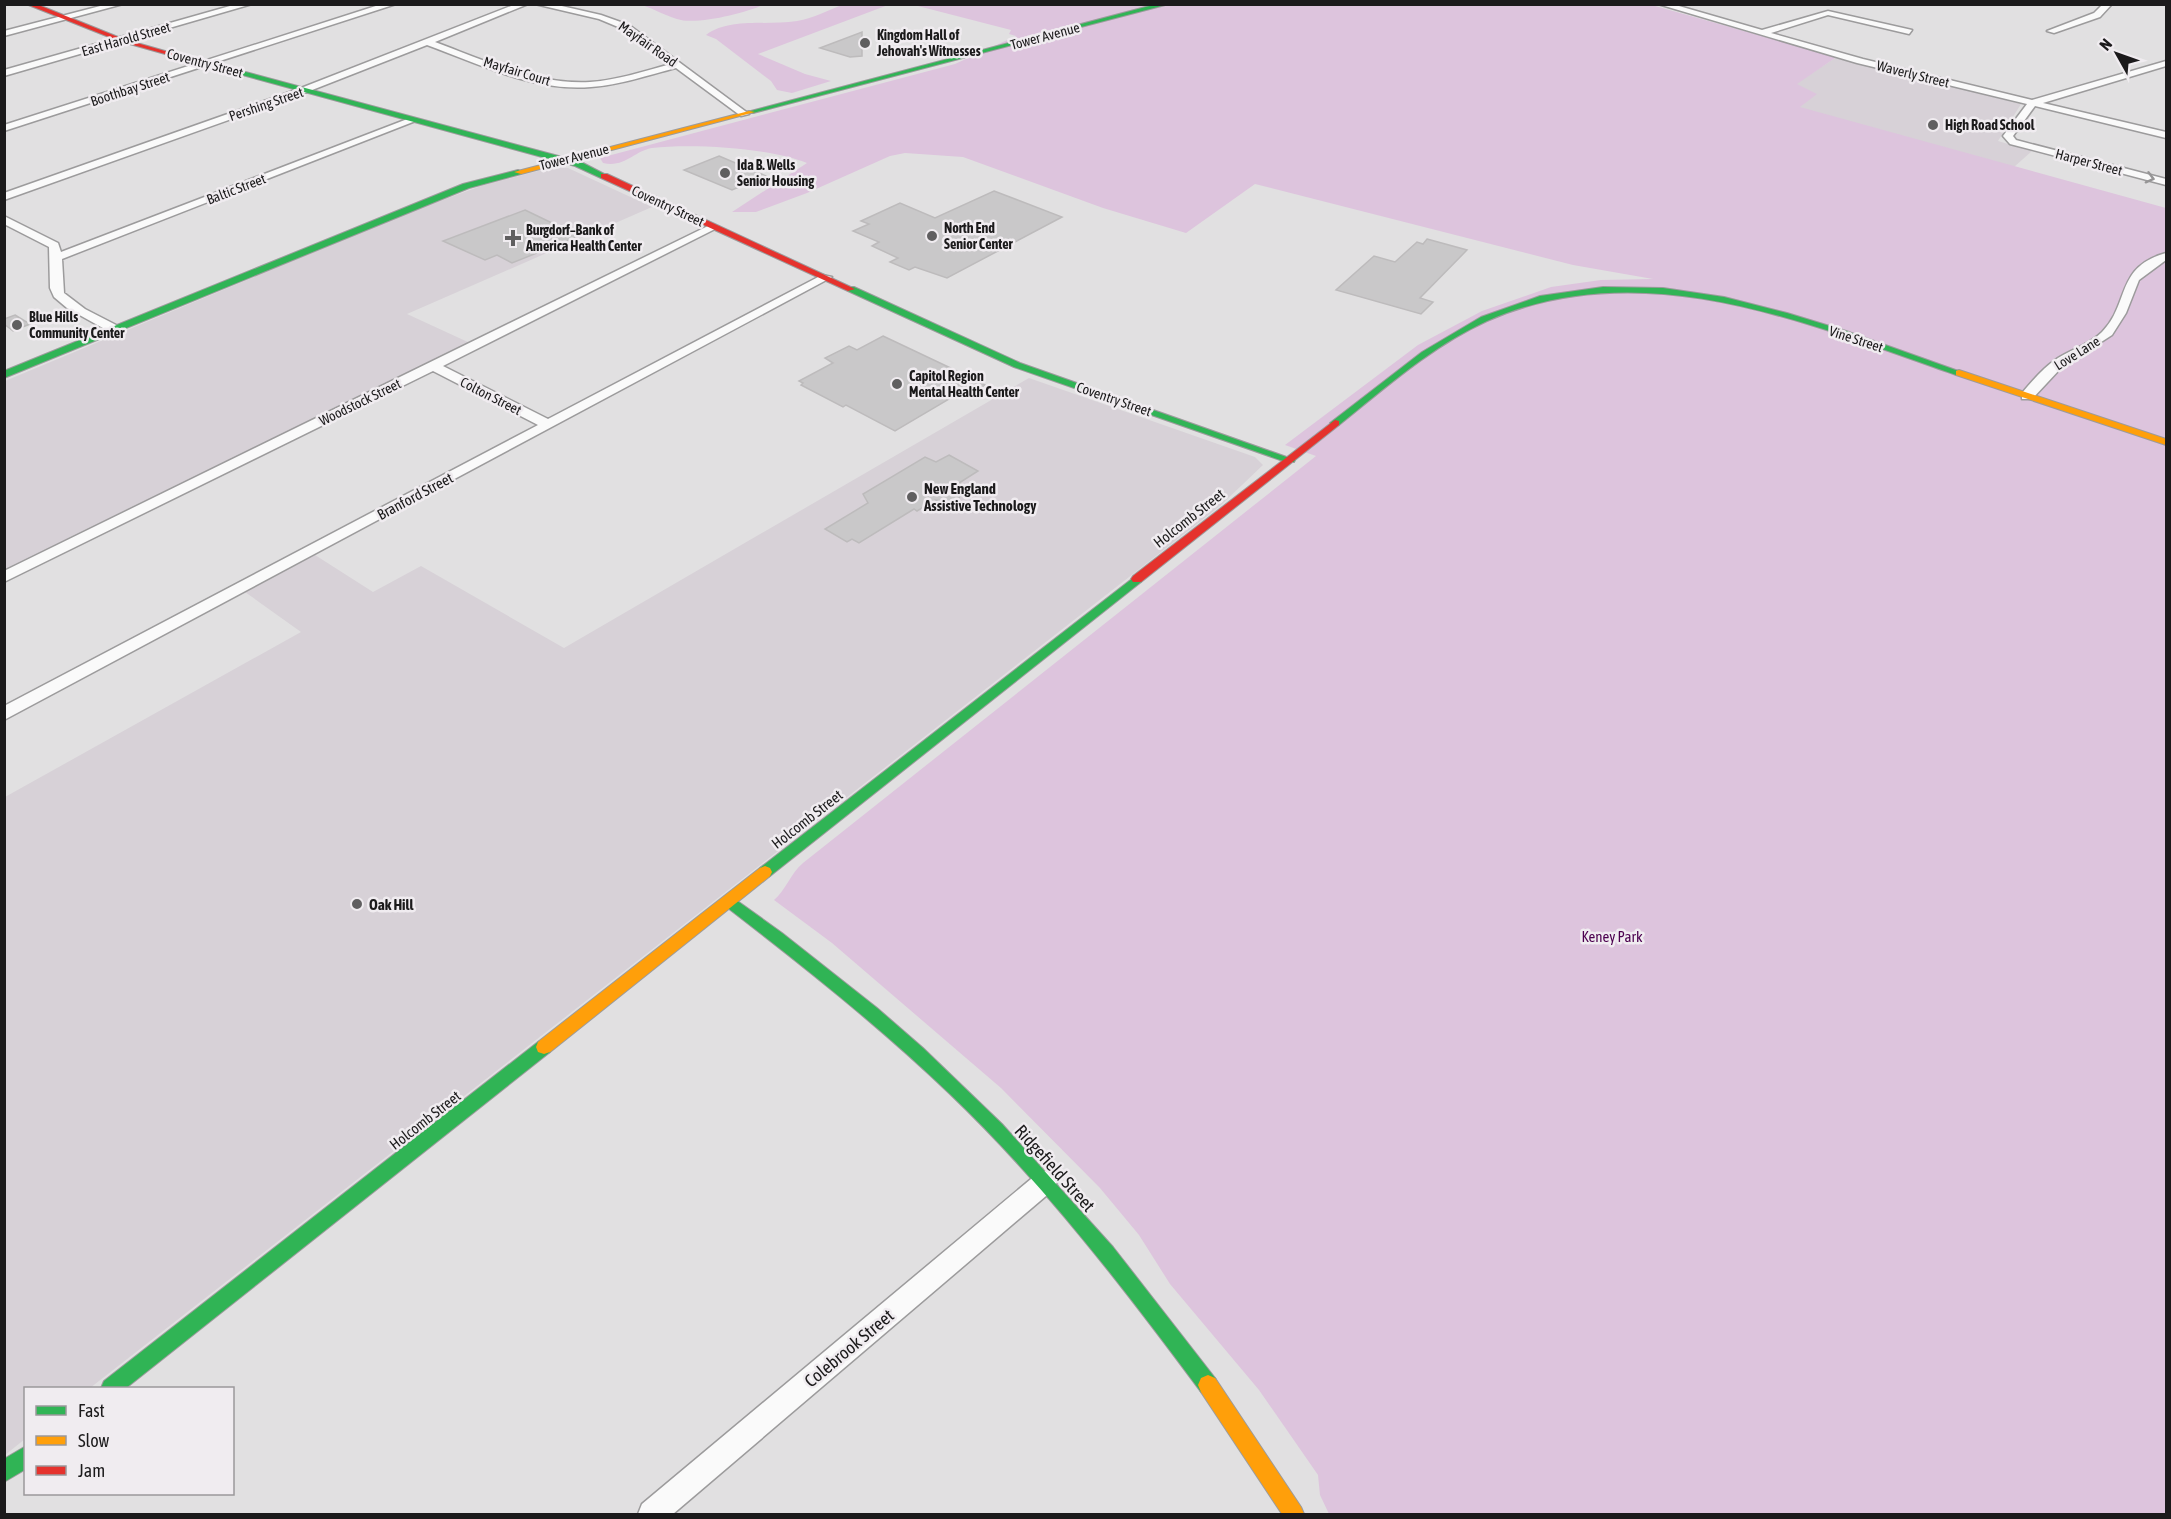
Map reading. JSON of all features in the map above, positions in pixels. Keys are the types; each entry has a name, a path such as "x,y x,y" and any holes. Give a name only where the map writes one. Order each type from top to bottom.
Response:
{"street":[{"name":"Coventry Street","path":"29,4 121,40 586,168 1017,365 1290,460"},
{"path":"4,34 119,4"},
{"name":"East Harold Street","path":"4,73 249,4"},
{"name":"Boothbay Street","path":"4,128 392,4"},
{"name":"Pershing Street","path":"4,197 304,90 525,4"},
{"name":"Mayfair Road","path":"538,4 613,20 626,27 744,114"},
{"name":"Tower Avenue","path":"4,375 440,195 562,160 1166,4"},
{"name":"Waverly Street","path":"1662,4 1860,61 2166,135"},
{"path":"2051,31 2097,15 2108,4"},
{"path":"1764,32 1828,13 1909,32"},
{"name":"Mayfair Court","path":"428,42 539,80 567,84 606,82 678,65"},
{"path":"2032,103 2166,63"},
{"name":"Harper Street","path":"2032,103 2008,136 2013,142 2166,182"},
{"name":"Baltic Street","path":"58,258 413,120"},
{"path":"4,219 54,245 58,258 55,286 61,298 114,329"},
{"name":"Woodstock Street","path":"4,577 714,227"},
{"name":"Love Lane","path":"2027,396 2056,365 2103,337 2113,328 2130,280 2141,270 2166,256"},
{"name":"Branford Street","path":"4,714 826,278"},
{"name":"Vine Street","path":"1538,298 1584,288 1626,285 1672,288 1717,295 2166,442"},
{"name":"Holcomb Street","path":"114,1387 1434,347 1495,314 1538,298"},
{"name":"Colton Street","path":"433,366 549,425"},
{"name":"Ridgefield Street","path":"729,901 887,1026 988,1120 1045,1182 1187,1356 1294,1515"},
{"name":"Colebrook Street","path":"652,1515 1045,1182"},
{"path":"4,1472 24,1457"}],"shaded area":[{"name":"High Road School","path":"1835,58 2021,104 1998,141 2032,151 2014,167 1796,109 1791,87"},
{"path":"553,167 568,168 652,207 407,314 470,343 5,571 5,381 410,212 481,186"},
{"name":"Oak Hill","path":"1029,378 1255,457 1263,465 1220,506 91,1387 24,1387 24,1440 5,1455 5,797 301,632 245,592 315,555 373,592 421,566 564,648"}],"green space":[{"path":"845,4 888,5 758,54 805,74 831,81 792,93 777,90 771,81 716,39 706,35 716,29 738,24 803,20"},
{"name":"Keney Park","path":"1648,4 1833,56 1835,58 1797,84 1817,94 1800,107 2166,208 2166,1514 1329,1514 1320,1495 1318,1475 1259,1390 1170,1284 1139,1235 1100,1188 1001,1088 832,943 774,900 803,863 1316,456 1285,445 1418,345 1482,311 1551,287 1601,280 1653,279 1573,265 1255,184 1186,233 1103,208 963,157 905,153 890,156 807,193 756,212 732,212 807,163 753,150 688,146 652,148 611,164 603,163 600,158 955,64 1016,36 1009,34 1011,30 914,5"},
{"path":"642,5 763,5 723,17 690,21 676,19"}],"building":[{"path":"862,32 862,56 850,57 820,48"},
{"name":"Ida B. Wells Senior Housing","path":"719,156 766,176 732,190 684,170"},
{"name":"North End Senior Center","path":"994,191 1062,217 947,278 915,267 909,270 890,262 898,258 872,246 879,242 853,231 869,224 861,221 900,203 935,218"},
{"name":"Burgdorf–Bank of America Health Center","path":"525,210 579,236 512,263 497,255 485,260 443,241"},
{"path":"1427,239 1467,250 1420,298 1433,302 1421,314 1336,290 1374,256 1395,262 1417,242 1423,244"},
{"path":"15,315 30,324 13,331 4,324 4,319"},
{"name":"Capitol Region Mental Health Center","path":"883,336 985,385 966,396 959,393 895,431 846,405 843,407 801,385 803,383 799,381 833,363 825,358 849,346 857,350"},
{"name":"New England Assistive Technology","path":"949,455 978,471 959,483 964,486 957,503 935,500 917,511 914,509 859,543 852,539 847,542 825,529 868,503 863,494 925,457 936,462"}],"traffic: fast":[{"path":"751,112 1166,4"},
{"path":"197,61 578,164 604,176"},
{"path":"4,375 466,186 518,172"},
{"path":"851,289 1017,365 1290,460"},
{"path":"1335,423 1425,354 1464,329 1484,319 1543,298 1603,289 1663,290 1724,300 1784,314 1959,373"},
{"path":"765,872 1137,579"},
{"path":"729,901 894,1033 996,1129 1106,1253 1208,1385"},
{"path":"112,1387 544,1047"},
{"path":"4,1472 24,1457"}],"traffic: slow":[{"path":"518,172 751,112"},
{"path":"1959,373 2166,442"},
{"path":"544,1047 765,872"},
{"path":"1208,1385 1294,1514"}],"traffic: jam":[{"path":"29,4 121,40 197,61"},
{"path":"604,176 851,289"},
{"path":"1137,579 1335,423"}],"place":[{"name":"Kingdom Hall of Jehovah's Witnesses","path":"865,43"},
{"name":"High Road School","path":"1933,125"},
{"name":"Ida B. Wells Senior Housing","path":"725,173"},
{"name":"North End Senior Center","path":"932,236"},
{"name":"Burgdorf–Bank of America Health Center","path":"513,238"},
{"name":"Blue Hills Community Center","path":"17,325"},
{"name":"Capitol Region Mental Health Center","path":"897,384"},
{"name":"New England Assistive Technology","path":"912,497"},
{"name":"Oak Hill","path":"357,904"}]}
